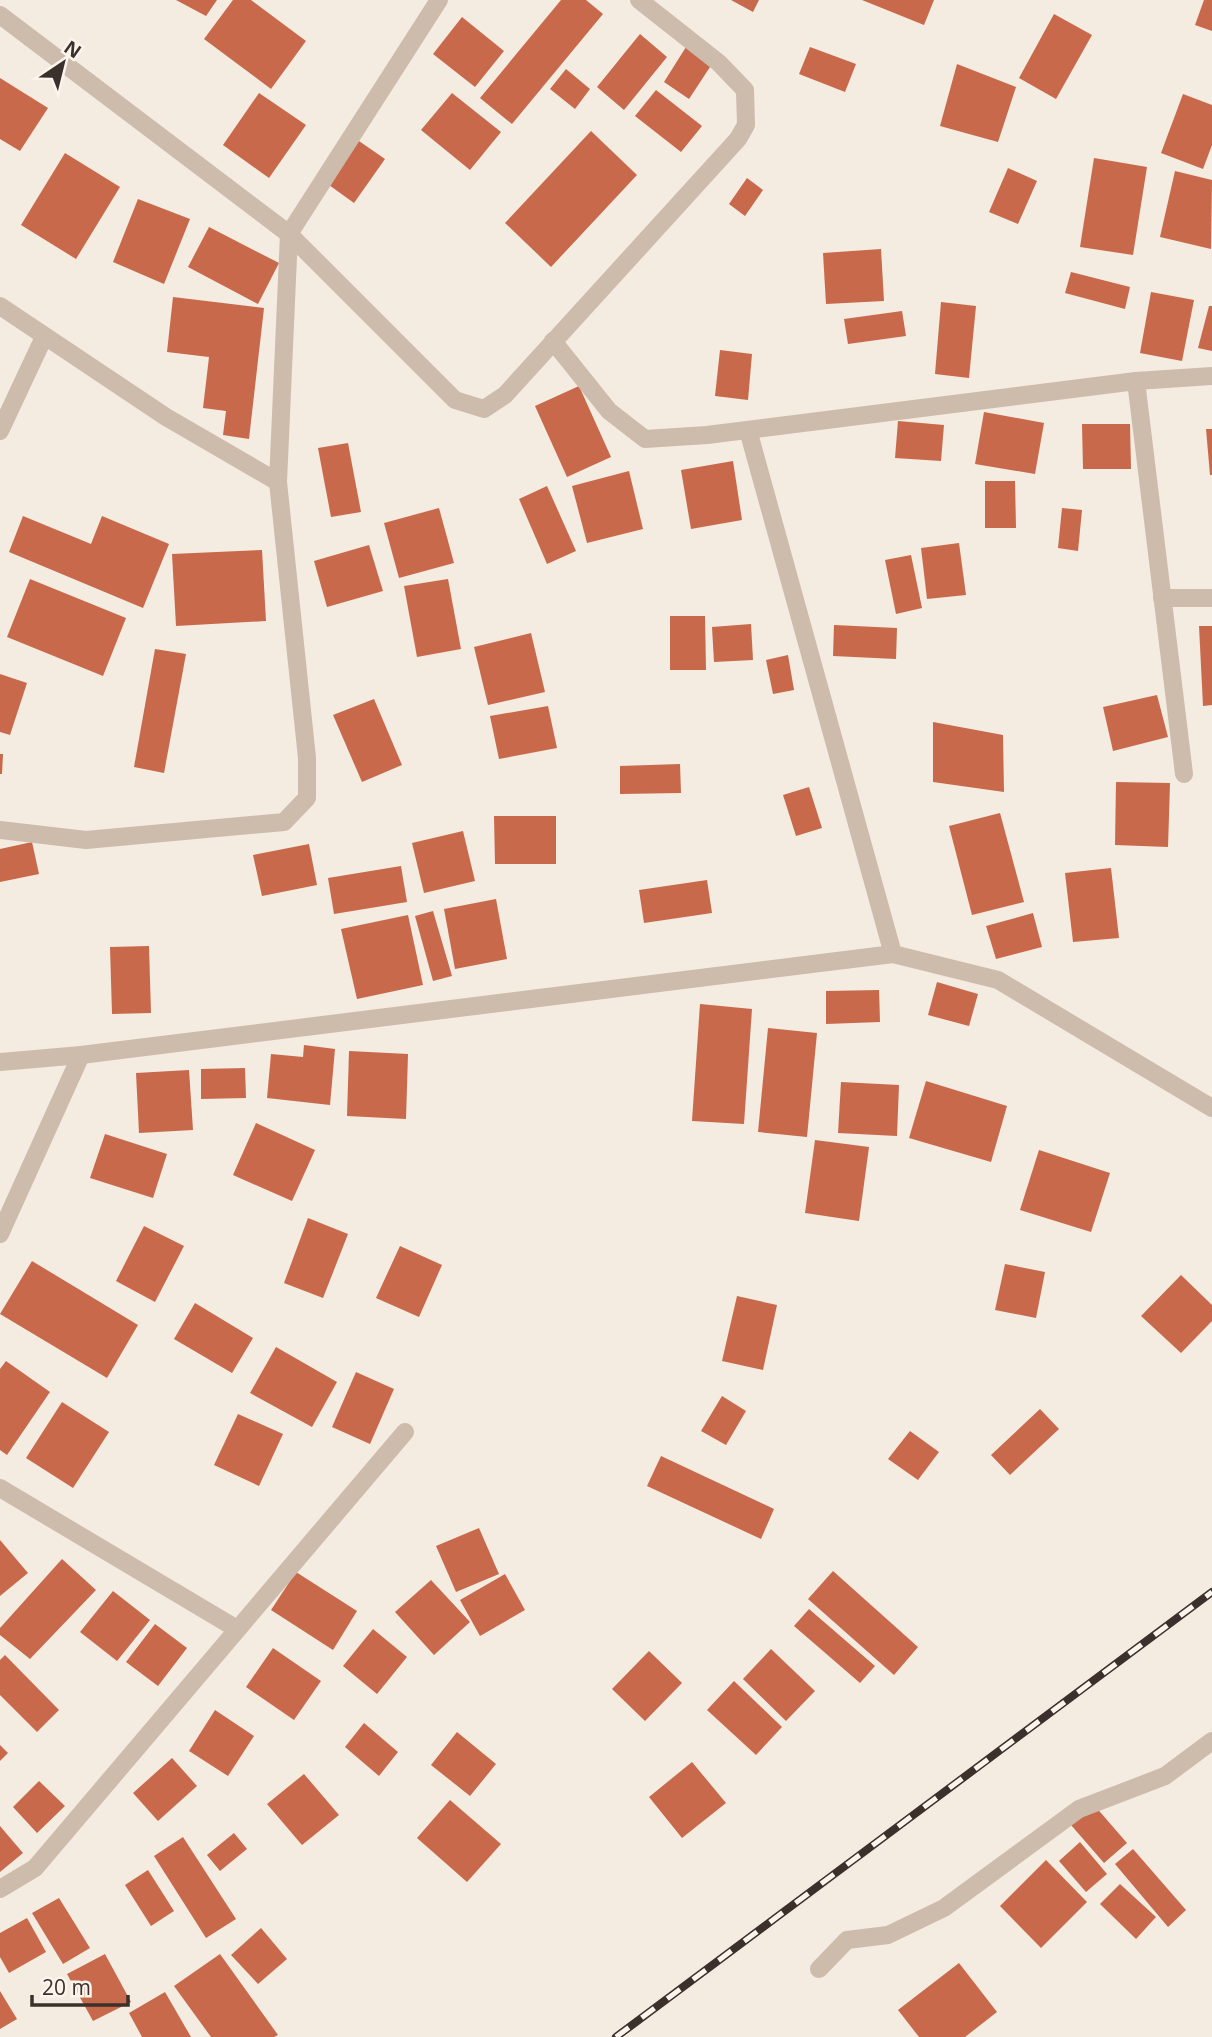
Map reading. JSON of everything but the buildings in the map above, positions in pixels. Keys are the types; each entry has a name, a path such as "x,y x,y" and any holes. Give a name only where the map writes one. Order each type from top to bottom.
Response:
{"street":[{"path":"0,830 86,840 284,822 307,798 307,758 278,482 289,234 439,0"},
{"path":"0,15 289,234 456,400 484,410 505,395 738,139 746,125 744,90 719,63 639,0"},
{"path":"0,306 166,417 278,482"},
{"path":"0,431 44,337"},
{"path":"553,341 609,411 645,439 748,430 1136,381 1212,376"},
{"path":"1136,381 1184,774"},
{"path":"748,430 893,954"},
{"path":"1163,598 1212,598"},
{"path":"0,1062 81,1055 893,954 998,980 1212,1108"},
{"path":"0,1234 81,1055"},
{"path":"0,1889 35,1868 405,1432"},
{"path":"0,1488 237,1629"},
{"path":"819,1969 847,1940 888,1935 944,1908 1079,1809 1165,1776 1212,1741"}],"railway":[{"path":"616,2037 1212,1592"}]}
